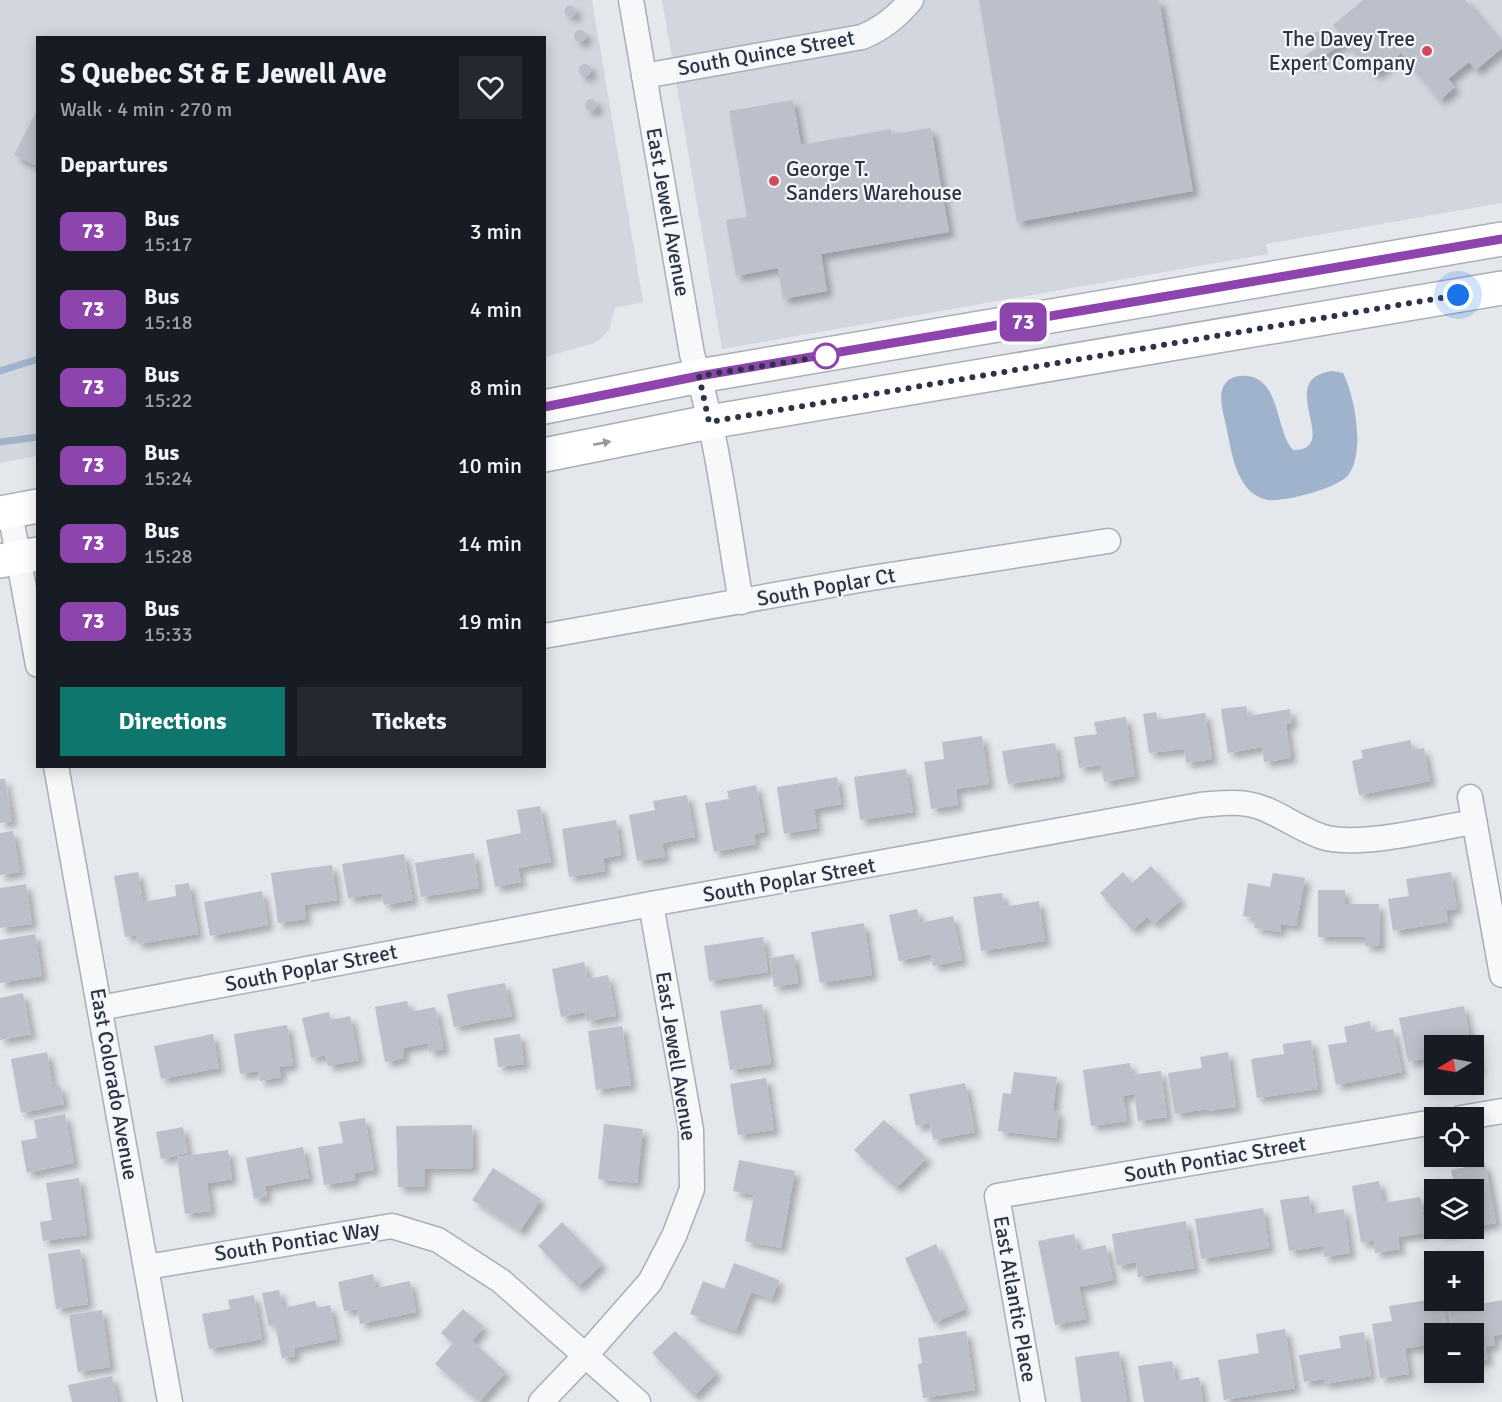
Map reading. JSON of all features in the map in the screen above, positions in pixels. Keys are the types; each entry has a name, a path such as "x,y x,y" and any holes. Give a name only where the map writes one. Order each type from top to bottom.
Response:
{"main road":[{"path":"546,407 699,376 1502,239"},
{"path":"546,454 709,422 1502,288"}],"street":[{"name":"East Jewell Avenue","path":"631,0 692,354 709,422 741,602"},
{"name":"South Quince Street","path":"644,76 862,37 887,25 911,0"},
{"path":"16,511 18,558 36,654"},
{"name":"South Poplar Ct","path":"546,636 865,579 1108,541"},
{"name":"East Colorado Avenue","path":"56,768 170,1402"},
{"path":"1470,797 1502,975"},
{"name":"South Poplar Street","path":"100,1008 651,904 1200,806 1245,803 1260,807 1323,837 1340,840 1379,838 1474,822"},
{"name":"East Jewell Avenue","path":"541,1402 650,1282 674,1236 692,1190 692,1130 651,904"},
{"path":"1484,1114 1502,1111"},
{"name":"South Pontiac Street","path":"997,1196 1424,1124"},
{"name":"East Atlantic Place","path":"997,1196 1033,1402"},
{"name":"South Pontiac Way","path":"147,1267 392,1226 438,1240 501,1281 585,1356"},
{"path":"585,1356 638,1402"}],"shaded area":[{"path":"0,0 592,0 643,302 615,308 609,330 594,343 546,357 546,36 36,36 36,456 0,463"},
{"path":"662,0 1502,0 1502,203 1266,244 1268,254 722,349"}],"water":[{"path":"1333,371 1343,373 1354,409 1356,452 1349,474 1324,489 1299,496 1268,500 1255,495 1239,475 1233,457 1222,404 1221,393 1226,383 1234,377 1248,376 1259,380 1266,387 1272,396 1287,441 1293,450 1307,447 1312,439 1307,399 1308,386 1316,376"}],"building":[{"path":"979,0 1159,0 1193,191 1017,222"},
{"name":"The Davey Tree Expert Company","path":"1363,0 1465,0 1502,45 1502,48 1476,70 1469,62 1448,79 1455,87 1440,100 1401,53 1375,75 1346,41 1309,66 1303,57 1318,47 1311,35 1322,29 1329,40 1340,34 1333,25"},
{"path":"570,6 574,7 574,15 570,16 566,15 565,11 566,7"},
{"path":"582,30 586,36 582,42 578,42 574,34"},
{"path":"587,64 591,70 587,76 583,76 579,68"},
{"path":"593,99 597,105 593,111 589,111 585,103"},
{"path":"793,100 801,145 891,129 892,134 931,128 949,232 821,254 827,291 783,299 778,268 736,276 726,220 747,217 729,111"},
{"path":"36,112 36,166 14,155"},
{"path":"1246,706 1248,716 1290,709 1292,724 1286,724 1291,758 1264,762 1262,747 1228,753 1221,709"},
{"path":"1156,712 1157,720 1205,713 1212,759 1186,763 1184,749 1149,753 1143,714"},
{"path":"1126,717 1135,776 1104,782 1101,765 1079,768 1074,737 1097,734 1094,722"},
{"path":"982,736 989,784 956,789 958,805 931,809 924,762 944,759 942,742"},
{"path":"1410,740 1413,750 1424,748 1430,781 1359,795 1352,761 1363,758 1361,750"},
{"path":"1055,743 1060,776 1008,784 1002,751"},
{"path":"906,769 913,812 860,820 854,777"},
{"path":"837,777 841,804 814,809 817,828 784,834 777,787"},
{"path":"0,779 5,779 12,821 0,823"},
{"path":"756,785 765,832 754,834 756,844 714,852 705,803 729,799 727,791"},
{"path":"687,795 695,837 662,843 665,857 637,861 629,815 655,810 653,801"},
{"path":"540,806 551,862 518,868 521,882 495,887 486,840 521,833 517,810"},
{"path":"616,820 621,855 603,858 605,871 569,877 562,829"},
{"path":"13,831 20,872 0,875 0,833"},
{"path":"474,853 479,888 421,897 415,863"},
{"path":"404,854 413,900 384,905 382,893 348,898 342,864"},
{"path":"332,865 337,900 304,905 306,919 278,923 271,873"},
{"path":"1151,866 1181,900 1154,924 1147,917 1132,930 1100,893 1123,872 1132,883"},
{"path":"138,872 143,902 176,896 175,885 189,883 198,934 138,944 136,935 125,937 114,876"},
{"path":"1451,872 1457,909 1446,910 1448,922 1393,931 1388,899 1409,896 1406,879"},
{"path":"1273,873 1305,878 1296,926 1281,924 1280,932 1254,928 1256,918 1243,916 1248,883 1270,887"},
{"path":"26,884 32,924 0,928 0,888"},
{"path":"1318,890 1345,890 1345,904 1379,904 1380,946 1365,946 1365,937 1318,937"},
{"path":"262,891 268,925 210,936 204,902"},
{"path":"1002,893 1004,907 1039,901 1045,941 981,951 973,897"},
{"path":"917,909 920,923 953,916 962,960 933,966 931,954 899,961 889,915"},
{"path":"864,923 872,975 820,983 811,932"},
{"path":"35,934 42,976 0,983 0,940"},
{"path":"763,937 768,972 709,981 704,946"},
{"path":"794,954 798,983 774,987 770,958"},
{"path":"584,962 588,979 608,975 616,1016 587,1021 585,1012 561,1017 552,969"},
{"path":"505,983 512,1016 454,1027 447,994"},
{"path":"23,993 31,1034 0,1040 0,998"},
{"path":"407,1001 410,1012 435,1007 444,1049 429,1052 428,1043 403,1048 404,1058 385,1062 375,1007"},
{"path":"762,1004 771,1064 730,1070 720,1011"},
{"path":"1464,1006 1469,1035 1424,1035 1424,1059 1408,1062 1399,1018"},
{"path":"329,1012 331,1020 350,1016 359,1060 328,1066 325,1055 311,1058 302,1018"},
{"path":"1370,1021 1372,1033 1393,1029 1402,1072 1336,1085 1328,1045 1347,1042 1344,1027"},
{"path":"287,1025 293,1065 279,1067 281,1077 260,1081 258,1071 240,1074 234,1034"},
{"path":"622,1026 631,1085 596,1090 588,1031"},
{"path":"213,1034 219,1068 161,1079 154,1046"},
{"path":"520,1034 524,1064 498,1067 494,1038"},
{"path":"1311,1040 1318,1089 1257,1098 1251,1059 1284,1054 1283,1044"},
{"path":"47,1052 53,1087 60,1085 64,1104 21,1113 11,1059"},
{"path":"1228,1052 1236,1107 1175,1114 1168,1073 1202,1068 1200,1057"},
{"path":"1130,1063 1132,1075 1161,1071 1167,1117 1138,1121 1134,1094 1123,1096 1127,1121 1091,1126 1083,1070"},
{"path":"1014,1072 1057,1077 1053,1111 1059,1112 1056,1138 998,1131 1003,1093 1011,1094"},
{"path":"766,1078 774,1130 738,1135 730,1084"},
{"path":"965,1083 975,1132 933,1140 930,1123 916,1126 909,1094"},
{"path":"65,1114 74,1163 27,1173 21,1141 37,1138 34,1120"},
{"path":"365,1118 374,1170 354,1173 355,1180 324,1185 318,1147 343,1143 339,1122"},
{"path":"884,1120 927,1158 896,1188 854,1150"},
{"path":"604,1124 643,1129 637,1183 598,1179"},
{"path":"472,1125 473,1168 425,1169 425,1187 398,1187 396,1126"},
{"path":"183,1127 188,1153 161,1159 156,1132"},
{"path":"303,1147 309,1178 265,1186 267,1196 254,1199 246,1158"},
{"path":"228,1150 232,1179 207,1183 211,1211 185,1214 177,1157"},
{"path":"739,1160 795,1171 781,1248 745,1241 754,1195 733,1191"},
{"path":"1484,1163 1496,1223 1484,1225 1484,1179 1453,1179 1451,1170 1484,1167"},
{"path":"493,1168 541,1199 520,1231 472,1200"},
{"path":"79,1178 87,1235 43,1241 40,1222 52,1220 46,1183"},
{"path":"1379,1181 1383,1203 1420,1197 1424,1233 1398,1237 1400,1249 1375,1253 1374,1240 1361,1243 1352,1186"},
{"path":"1309,1196 1312,1214 1344,1209 1350,1253 1324,1257 1323,1246 1289,1251 1280,1200"},
{"path":"1263,1208 1269,1248 1201,1259 1195,1219"},
{"path":"1186,1221 1194,1268 1138,1277 1136,1262 1117,1266 1112,1234"},
{"path":"562,1222 602,1264 578,1287 538,1246"},
{"path":"1074,1234 1078,1251 1106,1245 1113,1280 1079,1287 1086,1319 1055,1325 1038,1241"},
{"path":"936,1244 965,1309 934,1323 905,1258"},
{"path":"80,1249 88,1304 56,1309 48,1254"},
{"path":"734,1263 779,1280 772,1299 751,1292 736,1331 690,1314 703,1281 724,1289"},
{"path":"373,1274 376,1288 410,1281 416,1312 360,1324 357,1309 344,1311 338,1282"},
{"path":"279,1290 283,1308 315,1301 317,1308 330,1305 337,1339 294,1348 295,1356 282,1358 275,1325 269,1326 262,1293"},
{"path":"254,1295 262,1339 209,1349 202,1314 230,1309 228,1300"},
{"path":"1502,1300 1502,1334 1493,1336 1495,1345 1485,1347 1488,1359 1484,1360 1484,1323 1452,1323 1449,1311 1484,1311 1484,1303"},
{"path":"1424,1301 1424,1311 1445,1311 1446,1323 1424,1323 1424,1345 1405,1348 1409,1374 1380,1378 1372,1324 1392,1321 1389,1306"},
{"path":"463,1309 484,1327 472,1341 506,1372 479,1402 435,1364 453,1343 441,1333"},
{"path":"102,1310 110,1367 78,1372 69,1315"},
{"path":"1285,1329 1295,1388 1224,1400 1218,1360 1259,1353 1256,1334"},
{"path":"675,1331 717,1373 694,1396 652,1353"},
{"path":"966,1331 975,1390 923,1398 918,1364 922,1363 918,1338"},
{"path":"1364,1332 1371,1376 1324,1384 1324,1379 1304,1382 1299,1355 1341,1348 1339,1336"},
{"path":"1119,1351 1127,1402 1081,1402 1075,1357"},
{"path":"1172,1361 1176,1381 1199,1377 1203,1402 1144,1402 1138,1366"},
{"path":"112,1376 118,1402 72,1402 68,1385"}],"waterway":[{"path":"0,371 36,360"},
{"path":"0,442 36,437"}],"bus line":[{"name":"73","path":"546,407 699,376 1502,239"}],"place":[{"name":"The Davey Tree Expert Company","path":"1427,51"},
{"name":"George T. Sanders Warehouse","path":"774,181"}],"route":[{"path":"826,356 699,376 709,422 1458,295"}]}
